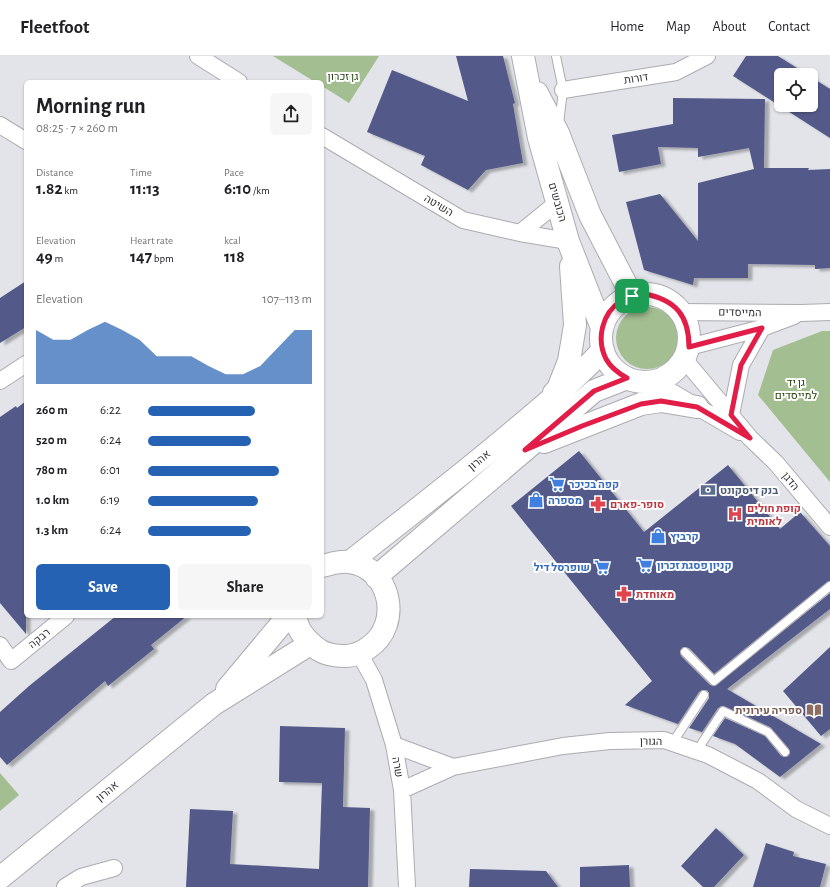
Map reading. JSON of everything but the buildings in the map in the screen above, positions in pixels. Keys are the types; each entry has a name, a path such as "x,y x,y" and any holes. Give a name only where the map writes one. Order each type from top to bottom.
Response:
{"street":[{"path":"198,56 236,80"},
{"name":"דורות","path":"563,90 676,72 707,56"},
{"name":"הכובשים","path":"525,64 558,133 590,215 632,296"},
{"name":"הכובשים","path":"525,64 539,138 568,241 602,328"},
{"path":"0,125 24,139"},
{"name":"השיטה","path":"324,137 463,220 520,233 568,241"},
{"path":"520,233 558,202"},
{"path":"543,407 558,389 568,361 575,325 574,298 568,241"},
{"path":"645,294 659,296 671,302 680,312 687,325 689,336 687,353 677,369 666,377 653,381 640,382 627,378 615,371 607,360 601,339 602,328 606,317 613,308 622,300 632,296 645,294"},
{"name":"המייסדים","path":"680,312 830,312"},
{"name":"המייסדים","path":"687,353 762,328 801,313"},
{"path":"731,415 741,365 762,328"},
{"name":"אהרון","path":"350,562 478,461 543,407 582,373 603,350"},
{"name":"הדגן","path":"687,353 731,415 750,438 776,463 830,527"},
{"path":"0,381 24,365"},
{"name":"אהרון","path":"376,577 594,391 627,378"},
{"name":"הדגן","path":"653,381 750,438"},
{"path":"525,450 582,426 641,404 661,401 697,407"},
{"path":"297,618 301,633 310,644 322,652 336,656 350,656 359,653 375,643 383,631 388,618 389,603 385,589 376,577 364,568 350,562 335,562 324,565"},
{"name":"רבקה","path":"0,645 11,661 64,618"},
{"name":"אהרון","path":"214,704 286,618"},
{"name":"אהרון","path":"0,878 214,704 310,644"},
{"name":"שרה","path":"359,653 374,680 394,745 402,790 407,887"},
{"name":"הגורן","path":"402,790 453,767 563,746 602,741 664,740 708,754 758,781 796,809 830,826"},
{"path":"394,745 453,767"},
{"path":"65,887 81,877 114,868"}],"lane":[{"path":"556,56 563,90 558,133"},
{"path":"685,652 714,681 830,586"},
{"path":"673,742 704,695"},
{"path":"699,751 702,743 723,711 768,732 785,752"}],"green space":[{"name":"גן זכרון","path":"273,56 379,56 349,103 324,87 324,80 312,80"},
{"path":"647,307 664,312 669,316 673,321 678,338 673,355 669,360 664,364 647,369 630,364 625,360 621,355 616,338 621,321 625,316 630,312"},
{"name":"גן יד למייסדים","path":"822,331 830,331 830,482 758,395 773,350"},
{"path":"0,773 19,795 0,811"}],"place":[{"name":"קפה בכיכר","path":"557,484"},
{"name":"בנק דיסקונט","path":"708,490"},
{"name":"מספרה","path":"536,500"},
{"name":"סופר-פארם","path":"598,504"},
{"name":"קופת חולים לאומית","path":"735,514"},
{"name":"קרביץ","path":"658,536"},
{"name":"קניון פסגת זכרון","path":"645,565"},
{"name":"שופרסל דיל","path":"602,567"},
{"name":"מאוחדת","path":"624,594"},
{"name":"ספריה עירונית","path":"814,710"}],"route":[{"path":"645,294 659,296 671,302 680,312 687,325 689,347 762,328 741,365 731,415 750,438 697,407 661,401 641,404 582,426 525,450 594,391 627,378 615,371 607,360 601,339 602,328 606,317 622,300 632,296 645,294"}]}
